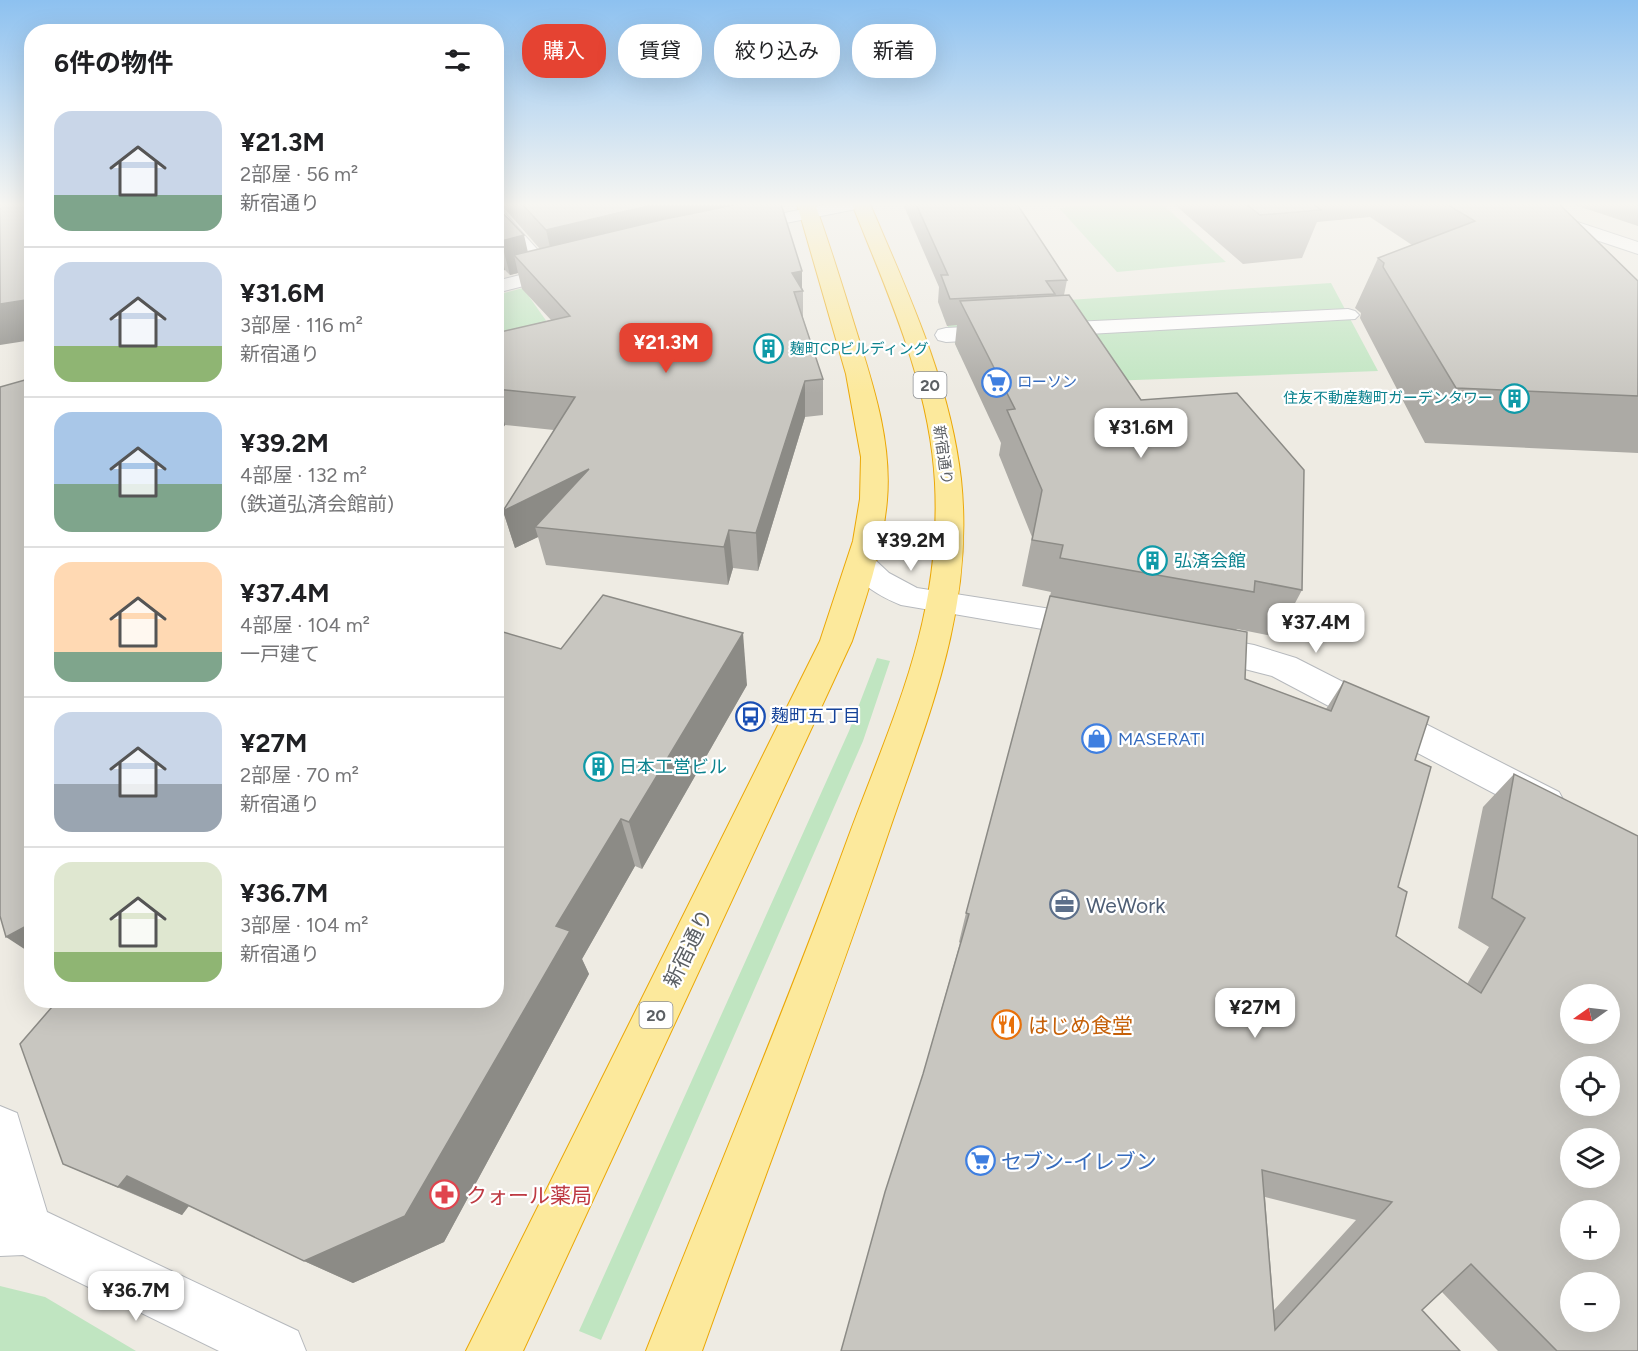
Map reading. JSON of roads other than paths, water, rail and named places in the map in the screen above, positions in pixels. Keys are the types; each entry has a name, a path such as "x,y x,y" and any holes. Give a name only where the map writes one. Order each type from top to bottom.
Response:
{"highway":[{"name":"20","path":"825,267 868,419 875,477 871,523 862,564"},
{"name":"新宿通り","path":"886,267 924,363 939,423 948,478 950,533 945,590"},
{"name":"新宿通り","path":"494,1351 836,641 862,564"},
{"name":"20","path":"674,1351 847,899 930,658 945,590"}],"street":[{"path":"543,267 549,274"},
{"path":"504,285 577,267"},
{"path":"946,335 1348,315"},
{"path":"862,564 871,576 889,589 912,598 945,590 1038,616 1118,631"},
{"path":"1174,642 1254,657 1284,667 1576,819"},
{"path":"0,1130 13,1230 278,1351"}],"place":[{"name":"麹町CPビルディング","path":"769,349"},
{"name":"ローソン","path":"996,382"},
{"name":"住友不動産麹町ガーデンタワー","path":"1514,398"},
{"name":"弘済会館","path":"1153,561"},
{"name":"麹町五丁目","path":"750,716"},
{"name":"MASERATI","path":"1097,739"},
{"name":"日本工営ビル","path":"598,767"},
{"name":"WeWork","path":"1065,905"},
{"name":"はじめ食堂","path":"1007,1025"},
{"name":"セブン-イレブン","path":"980,1161"},
{"name":"クォール薬局","path":"445,1195"}]}
